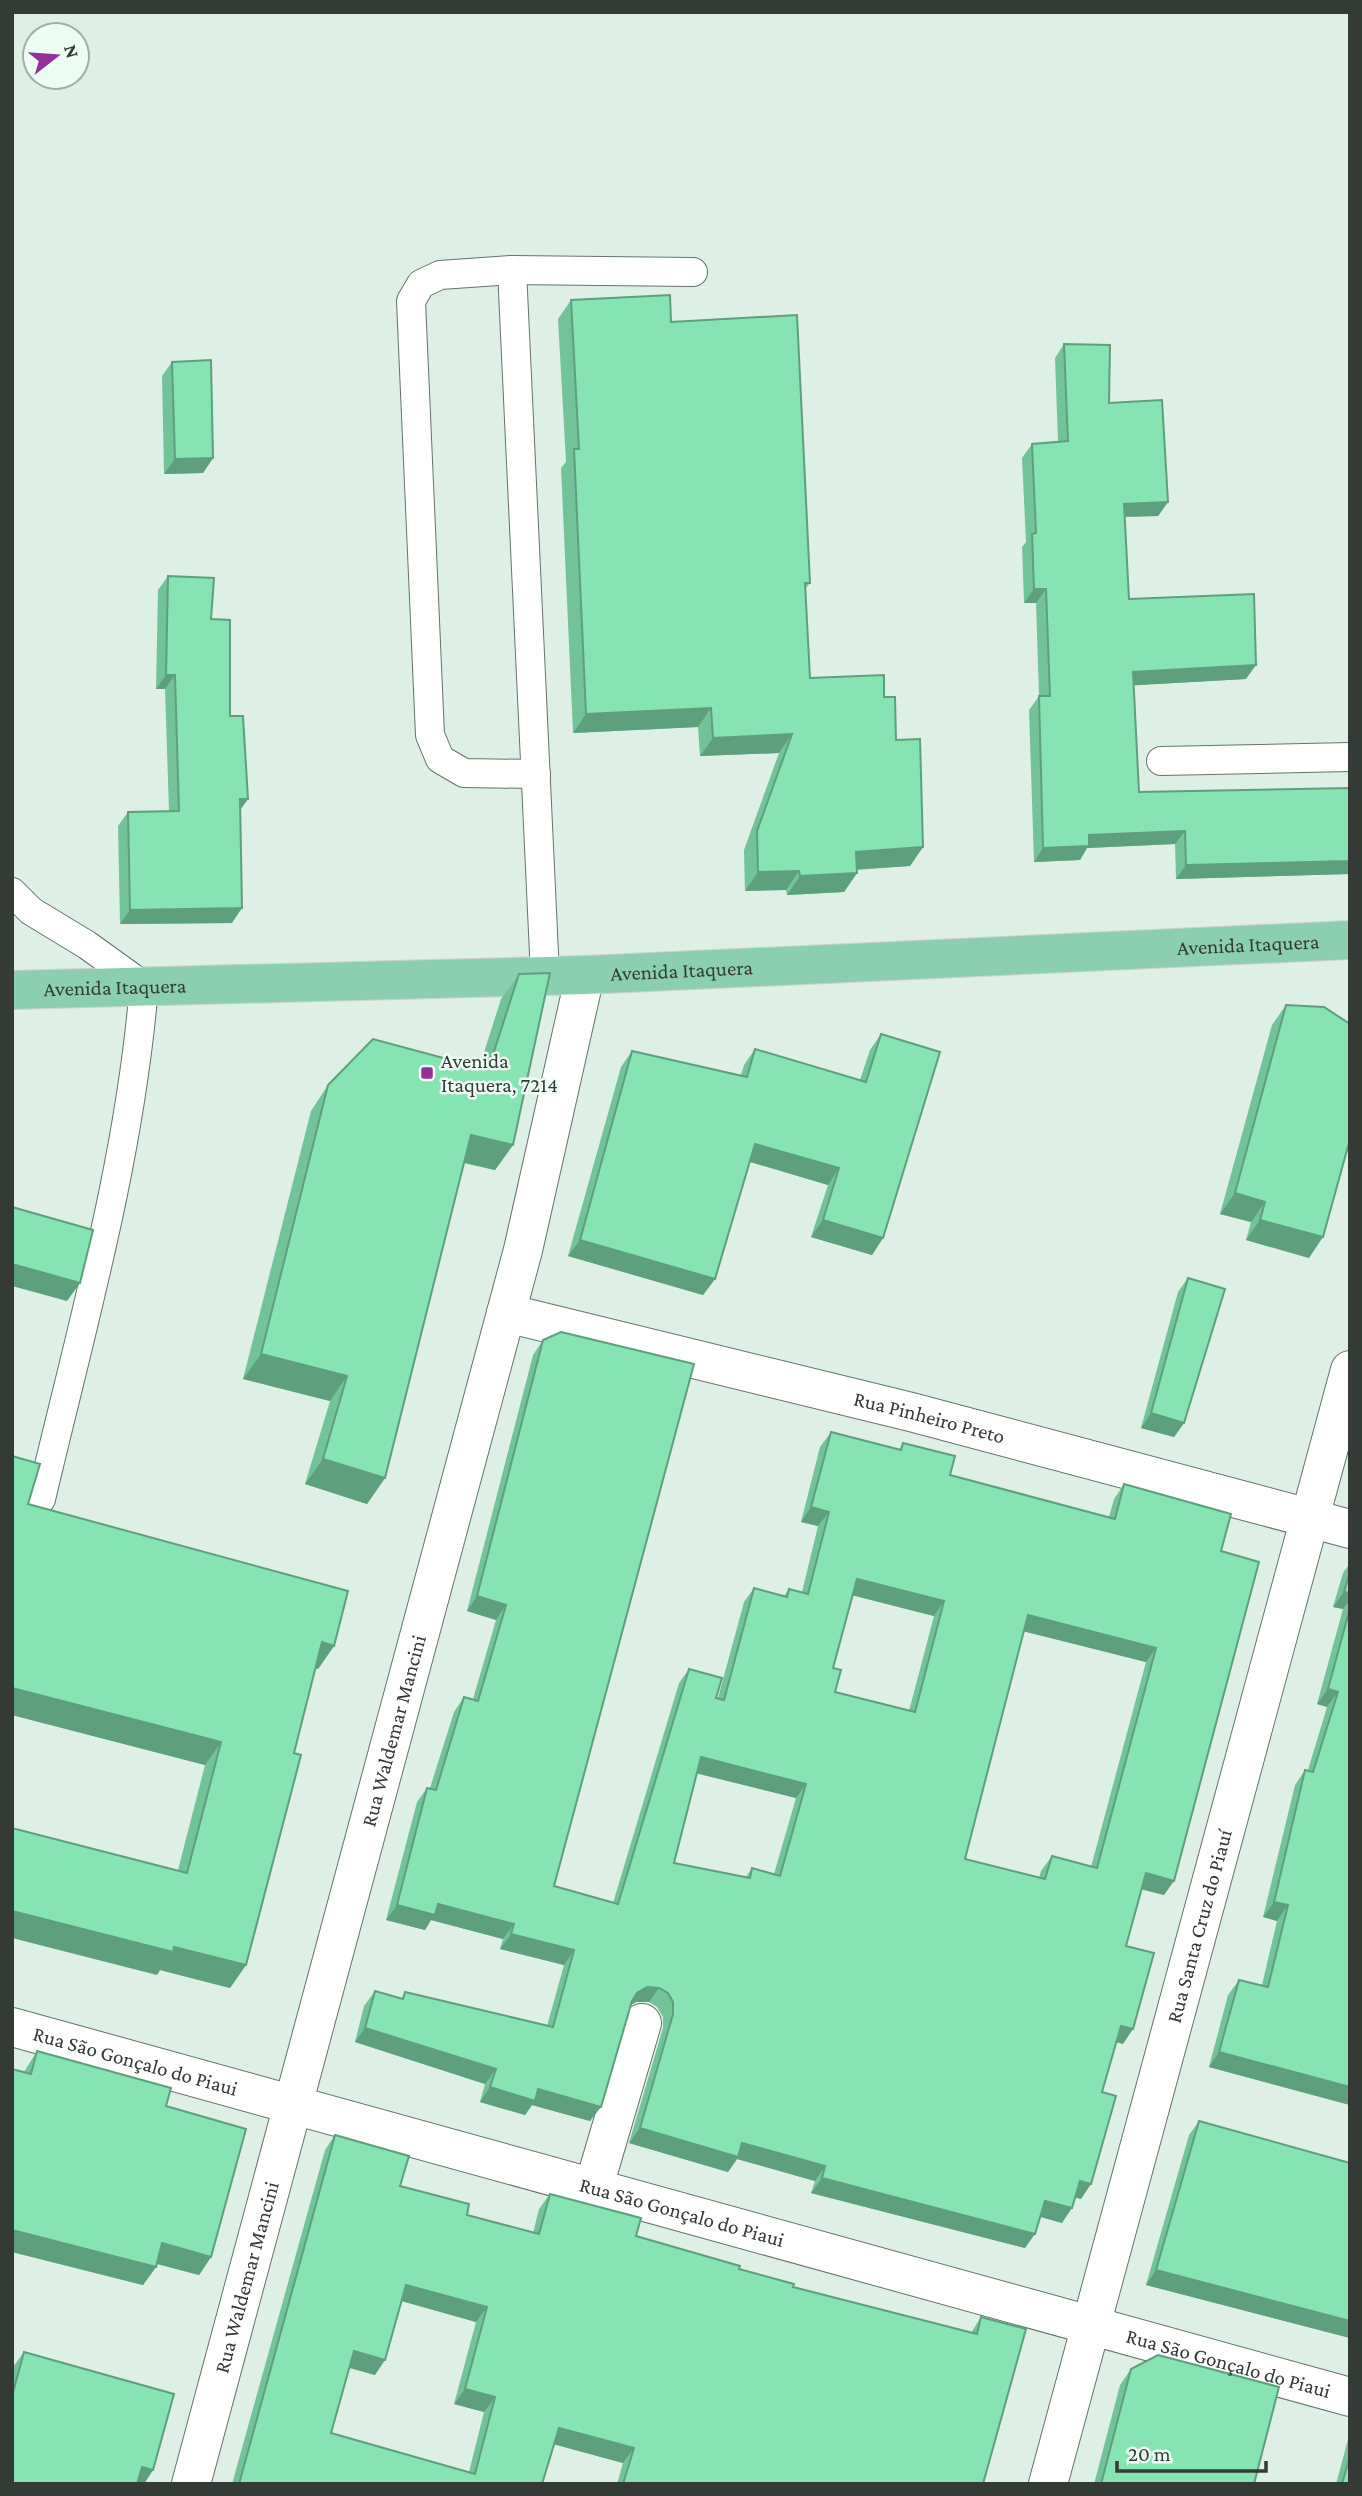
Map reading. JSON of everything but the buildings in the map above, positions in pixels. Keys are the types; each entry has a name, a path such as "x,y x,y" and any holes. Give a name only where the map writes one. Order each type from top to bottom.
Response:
{"main road":[{"name":"Avenida Itaquera","path":"12,990 584,975 1350,940"}],"street":[{"name":"Rua Waldemar Mancini","path":"191,2484 523,1250 584,975"},
{"name":"Rua Pinheiro Preto","path":"506,1312 911,1412 1350,1529"},
{"name":"Rua Santa Cruz do Piauí","path":"1048,2484 1350,1370"},
{"path":"594,2186 642,2023"},
{"name":"Rua São Gonçalo do Piaui","path":"12,2026 294,2102 1350,2397"}],"lane":[{"path":"512,270 545,975"},
{"path":"536,774 464,773 440,760 430,735 411,301 421,284 440,275 512,270 693,272"},
{"path":"1161,761 1350,757"},
{"path":"12,892 31,911 87,944 144,986 138,1057 126,1136 41,1499"}],"place":[{"name":"Avenida Itaquera, 7214","path":"427,1073"}]}
